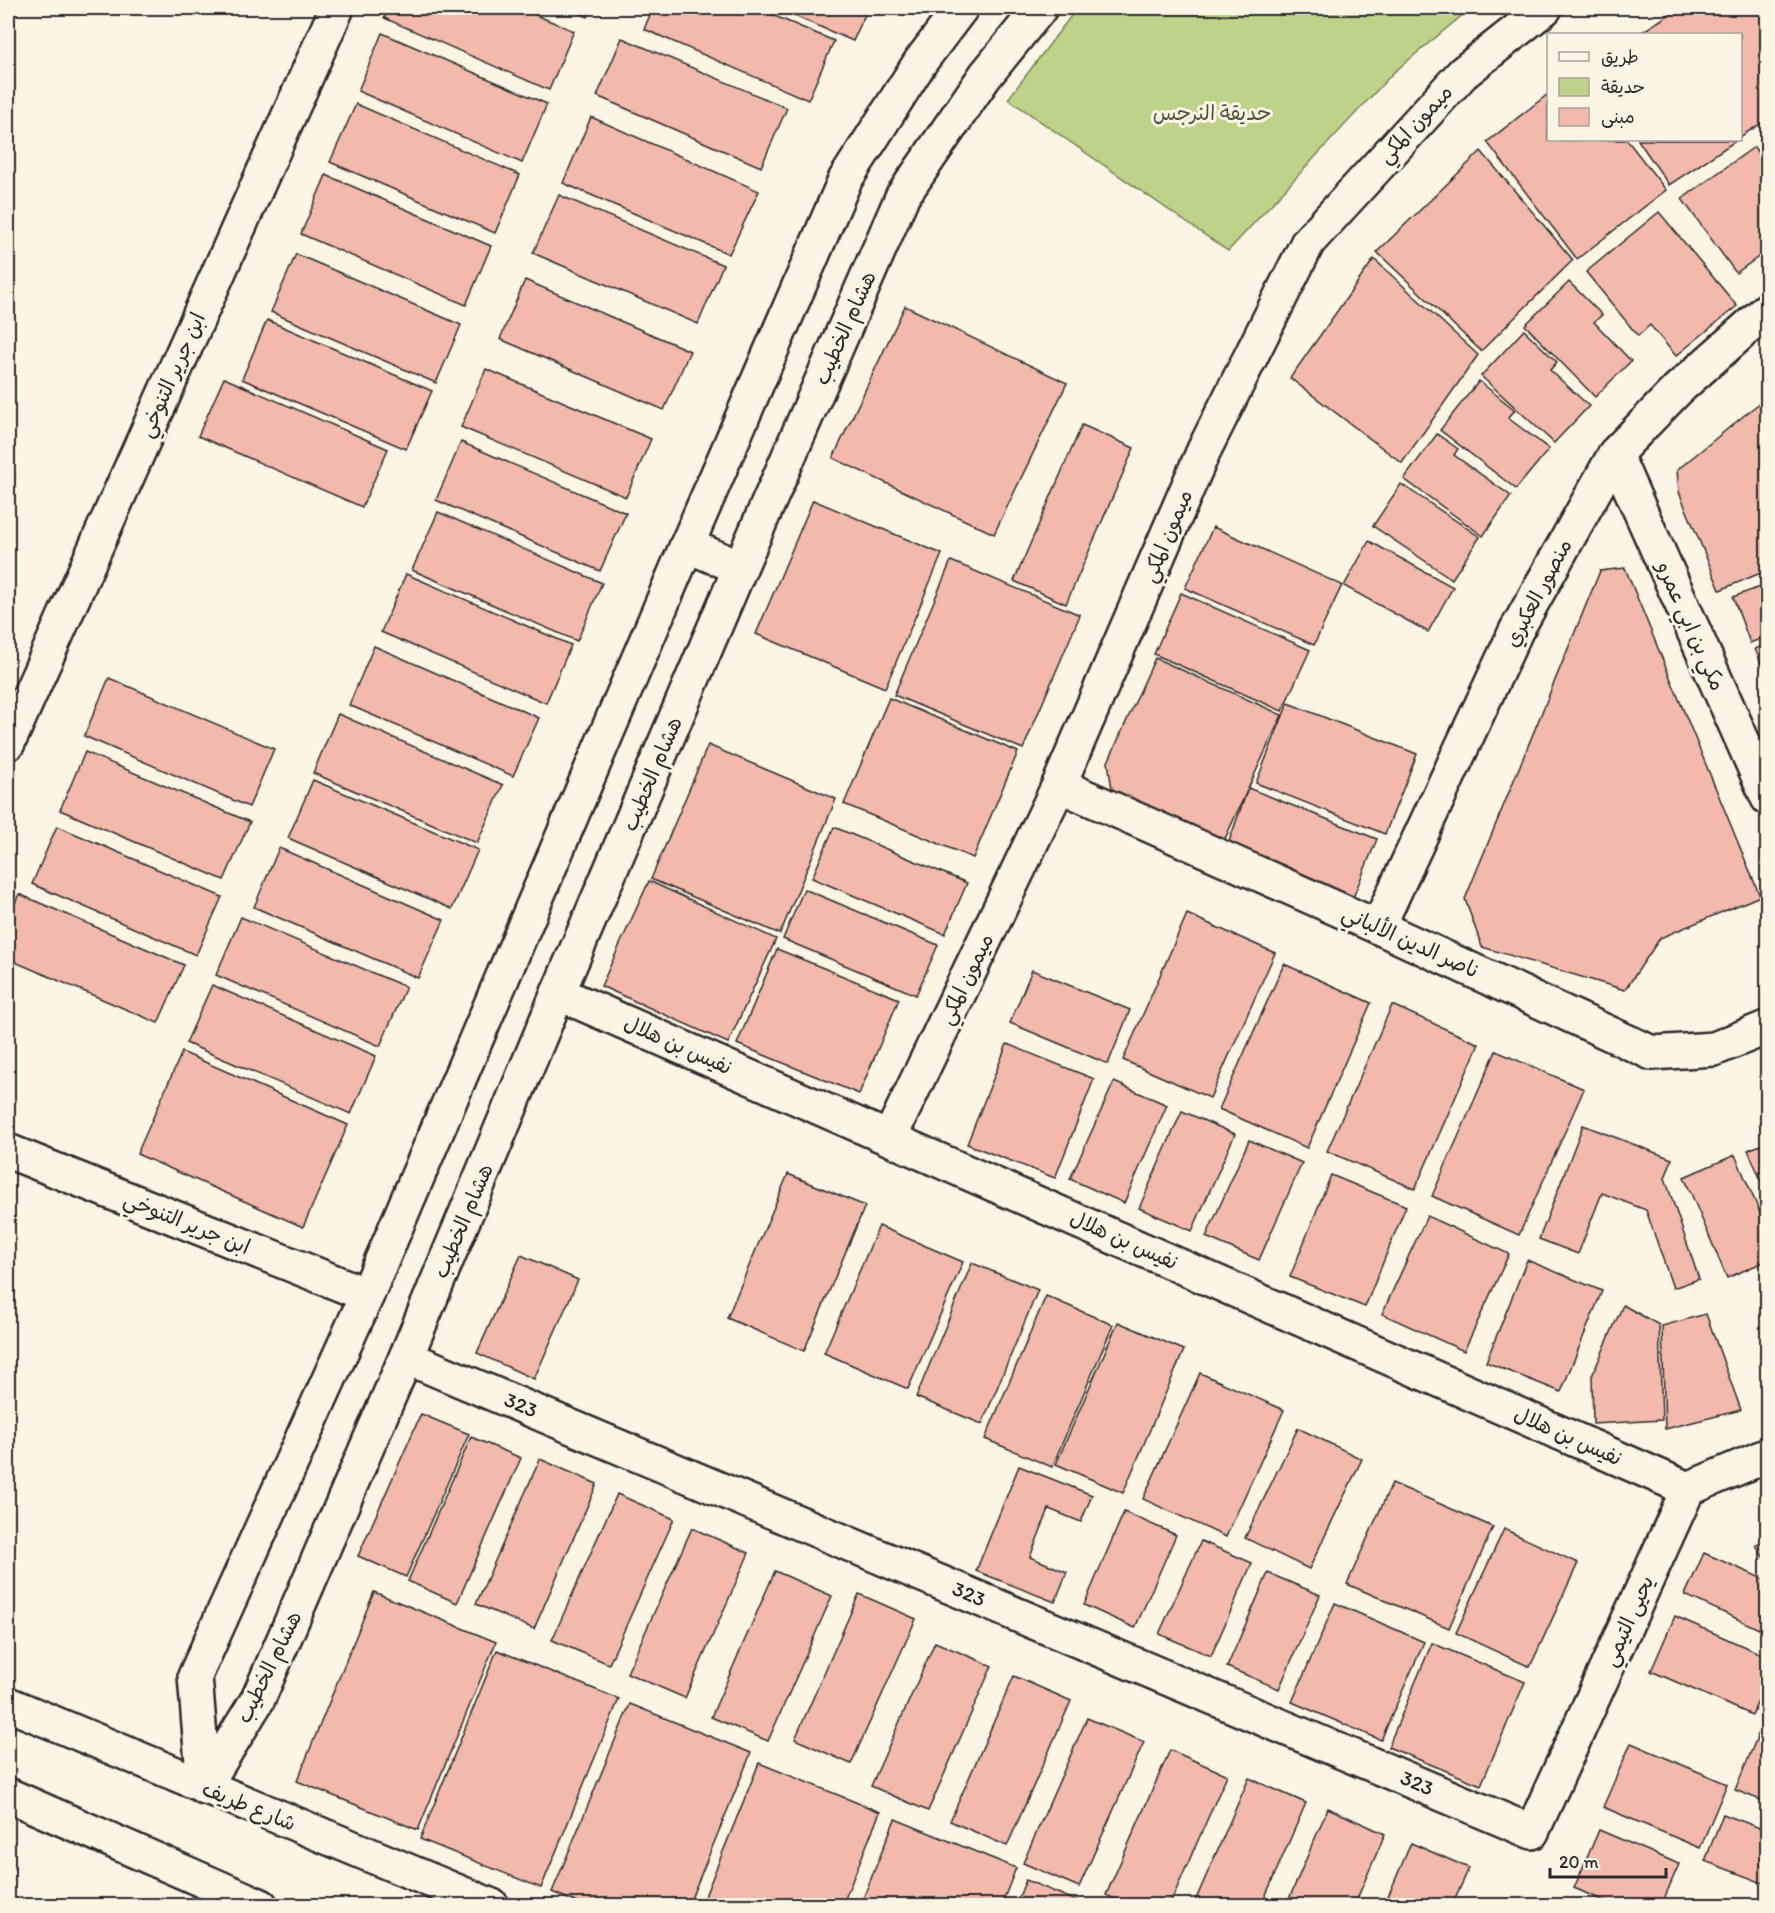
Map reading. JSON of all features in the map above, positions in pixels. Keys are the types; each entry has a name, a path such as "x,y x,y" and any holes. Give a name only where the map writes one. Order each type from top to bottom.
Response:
{"street":[{"name":"ابن جرير التنوخي","path":"8,743 337,8"},
{"path":"204,1787 195,1676 367,1295 845,180 921,61 961,8"},
{"name":"هشام الخطيب","path":"204,1787 258,1699 406,1357 558,993 740,568 902,197 985,76 1040,8"},
{"name":"ميمون المكي","path":"890,1137 1059,785 1204,450 1308,242 1463,73 1545,8"},
{"name":"منصور العكبري","path":"1378,927 1516,631 1615,454 1678,389 1767,309"},
{"name":"مكي بن ابي عمرو","path":"1615,454 1767,798"},
{"path":"687,545 740,568"},
{"name":"ناصر الدين الألباني","path":"1059,785 1378,927 1652,1053 1714,1049 1767,1027"},
{"name":"نفيس بن هلال","path":"558,993 1688,1489"},
{"name":"ابن جرير التنوخي","path":"8,1151 367,1295"},
{"name":"323","path":"406,1357 1532,1832"},
{"path":"1688,1489 1767,1455"},
{"name":"يحيى التيمي","path":"1532,1832 1688,1489"},
{"name":"شارع طريف","path":"8,1704 492,1905"},
{"path":"8,1795 261,1905"}],"green space":[{"name":"حديقة النرجس","path":"1077,8 1471,8 1393,73 1228,251 1008,99"}],"building":[{"path":"389,8 519,8 574,31 549,90 384,18"},
{"path":"567,8 592,8 588,17"},
{"path":"653,8 756,8 834,41 808,100 644,29"},
{"path":"776,8 868,8 853,41"},
{"path":"1679,8 1768,8 1768,119 1742,136 1742,33 1641,33"},
{"path":"382,33 547,104 522,163 358,91"},
{"path":"622,38 787,108 761,167 597,96"},
{"path":"1547,95 1547,141 1628,141 1666,190 1577,259 1487,142"},
{"path":"356,104 520,175 495,233 330,162"},
{"path":"591,117 759,191 729,254 563,183"},
{"path":"1639,141 1735,141 1669,185"},
{"path":"1754,147 1763,160 1768,157 1768,250 1736,273 1682,199"},
{"path":"1481,151 1573,260 1481,351 1377,252"},
{"path":"326,175 491,246 466,305 301,234"},
{"path":"559,195 723,265 698,324 533,253"},
{"path":"1659,212 1737,306 1676,356 1650,325 1638,336 1586,272"},
{"path":"296,254 461,325 436,383 271,312"},
{"path":"1374,259 1478,355 1402,463 1290,378"},
{"path":"525,280 690,351 664,410 500,339"},
{"path":"1569,282 1602,315 1594,322 1631,361 1595,397 1525,325"},
{"path":"905,306 1067,383 994,534 833,458"},
{"path":"267,320 432,391 406,449 242,379"},
{"path":"1524,330 1557,362 1550,370 1589,406 1554,443 1481,376"},
{"path":"486,369 651,439 626,497 461,427"},
{"path":"224,378 388,449 362,507 198,436"},
{"path":"1479,381 1515,410 1508,418 1549,449 1516,489 1440,430"},
{"path":"1768,396 1768,570 1720,590 1679,492 1677,470"},
{"path":"1082,425 1134,448 1066,604 1014,581"},
{"path":"1437,434 1458,449 1454,455 1511,496 1483,536 1404,479"},
{"path":"461,442 626,513 600,571 436,500"},
{"path":"1401,484 1480,537 1452,579 1373,526"},
{"path":"813,500 942,554 885,688 756,634"},
{"path":"438,512 602,583 577,641 412,570"},
{"path":"1213,527 1342,585 1314,645 1185,588"},
{"path":"1369,541 1453,587 1428,632 1344,586"},
{"path":"951,561 1080,615 1023,749 894,695"},
{"path":"1625,568 1760,896 1660,938 1625,990 1482,947 1465,899 1600,571"},
{"path":"406,574 571,645 546,703 381,632"},
{"path":"1768,584 1768,636 1750,643 1733,597"},
{"path":"1181,593 1310,650 1282,711 1154,654"},
{"path":"1768,644 1768,680 1755,649"},
{"path":"374,646 539,718 513,776 349,705"},
{"path":"1155,658 1282,715 1222,845 1113,796 1108,762"},
{"path":"109,678 274,749 249,807 84,736"},
{"path":"889,698 1018,752 973,858 844,804"},
{"path":"1288,703 1417,754 1385,834 1256,783"},
{"path":"338,714 503,785 477,843 313,773"},
{"path":"708,745 836,799 780,934 651,879"},
{"path":"85,752 250,822 224,880 60,810"},
{"path":"313,780 478,850 452,909 288,838"},
{"path":"1248,788 1377,839 1352,900 1227,847"},
{"path":"57,826 222,897 196,955 32,884"},
{"path":"834,827 967,883 945,934 812,878"},
{"path":"279,848 444,920 418,978 254,907"},
{"path":"649,881 776,939 728,1043 601,986"},
{"path":"804,889 938,945 916,995 783,939"},
{"path":"19,894 184,965 158,1023 8,959 8,920"},
{"path":"1187,914 1275,953 1210,1098 1123,1060"},
{"path":"241,917 406,987 380,1046 216,975"},
{"path":"777,949 899,999 859,1094 737,1044"},
{"path":"1284,964 1371,1003 1307,1148 1219,1109"},
{"path":"1032,970 1130,1010 1108,1064 1010,1023"},
{"path":"212,985 376,1056 351,1114 186,1043"},
{"path":"1392,1005 1479,1044 1415,1189 1327,1151"},
{"path":"1007,1044 1094,1079 1055,1178 967,1144"},
{"path":"1496,1051 1584,1089 1519,1235 1432,1196"},
{"path":"182,1052 348,1125 303,1227 137,1154"},
{"path":"1114,1082 1167,1105 1124,1203 1070,1179"},
{"path":"1182,1111 1235,1134 1192,1231 1139,1208"},
{"path":"1583,1125 1672,1159 1665,1178 1699,1279 1673,1288 1646,1210 1602,1193 1578,1254 1539,1239"},
{"path":"1249,1140 1302,1163 1259,1260 1206,1237"},
{"path":"1768,1142 1768,1196 1748,1150"},
{"path":"1735,1155 1768,1231 1768,1260 1727,1278 1684,1177"},
{"path":"788,1174 865,1206 804,1351 727,1318"},
{"path":"1331,1175 1406,1206 1365,1307 1290,1277"},
{"path":"1427,1216 1509,1254 1464,1351 1382,1314"},
{"path":"879,1226 963,1262 908,1389 824,1353"},
{"path":"521,1255 578,1280 534,1379 477,1353"},
{"path":"1527,1260 1602,1291 1561,1392 1486,1362"},
{"path":"972,1263 1038,1290 982,1424 916,1397"},
{"path":"1046,1296 1113,1325 1052,1467 985,1439"},
{"path":"1623,1305 1659,1325 1662,1420 1593,1424 1592,1376"},
{"path":"1706,1314 1741,1410 1665,1429 1662,1326"},
{"path":"1118,1322 1184,1350 1123,1493 1056,1464"},
{"path":"1200,1373 1284,1410 1226,1537 1143,1499"},
{"path":"421,1414 469,1434 406,1577 358,1556"},
{"path":"1298,1428 1362,1459 1309,1569 1245,1538"},
{"path":"471,1437 521,1458 457,1603 408,1581"},
{"path":"540,1459 597,1484 534,1629 476,1604"},
{"path":"1019,1466 1092,1495 1081,1522 1049,1509 1030,1557 1067,1572 1055,1602 976,1571"},
{"path":"1392,1483 1493,1527 1449,1628 1347,1584"},
{"path":"617,1494 674,1519 609,1664 552,1640"},
{"path":"1124,1512 1176,1535 1135,1628 1084,1605"},
{"path":"692,1528 749,1553 685,1698 627,1673"},
{"path":"1504,1529 1578,1563 1530,1667 1456,1633"},
{"path":"1768,1540 1768,1565 1756,1545"},
{"path":"1201,1541 1252,1563 1211,1656 1159,1634"},
{"path":"1704,1553 1768,1581 1768,1611 1759,1629 1685,1595"},
{"path":"775,1571 832,1596 768,1741 711,1717"},
{"path":"1268,1573 1320,1595 1279,1689 1227,1667"},
{"path":"374,1592 496,1642 418,1830 297,1781"},
{"path":"859,1594 916,1619 851,1764 795,1739"},
{"path":"1335,1603 1424,1642 1381,1740 1292,1702"},
{"path":"1675,1616 1768,1657 1768,1678 1752,1715 1651,1671"},
{"path":"935,1642 992,1666 928,1811 871,1786"},
{"path":"1432,1643 1525,1682 1481,1785 1388,1747"},
{"path":"497,1650 619,1699 541,1888 420,1839"},
{"path":"1014,1676 1071,1701 1007,1846 950,1821"},
{"path":"630,1704 751,1753 688,1906 585,1906 552,1892"},
{"path":"1768,1711 1768,1803 1735,1790"},
{"path":"1087,1718 1144,1742 1079,1887 1023,1863"},
{"path":"1631,1743 1727,1784 1700,1848 1603,1807"},
{"path":"1170,1750 1227,1775 1169,1906 1130,1906 1106,1895"},
{"path":"759,1763 880,1812 842,1906 701,1906"},
{"path":"1249,1778 1306,1803 1261,1906 1193,1906"},
{"path":"1328,1808 1385,1834 1354,1906 1286,1906"},
{"path":"1723,1814 1768,1831 1768,1885 1705,1861"},
{"path":"895,1819 1016,1868 1001,1906 860,1906"},
{"path":"1599,1830 1679,1864 1661,1906 1616,1906 1574,1888"},
{"path":"1411,1843 1469,1868 1452,1906 1384,1906"},
{"path":"1026,1880 1089,1906 1015,1906"}]}
